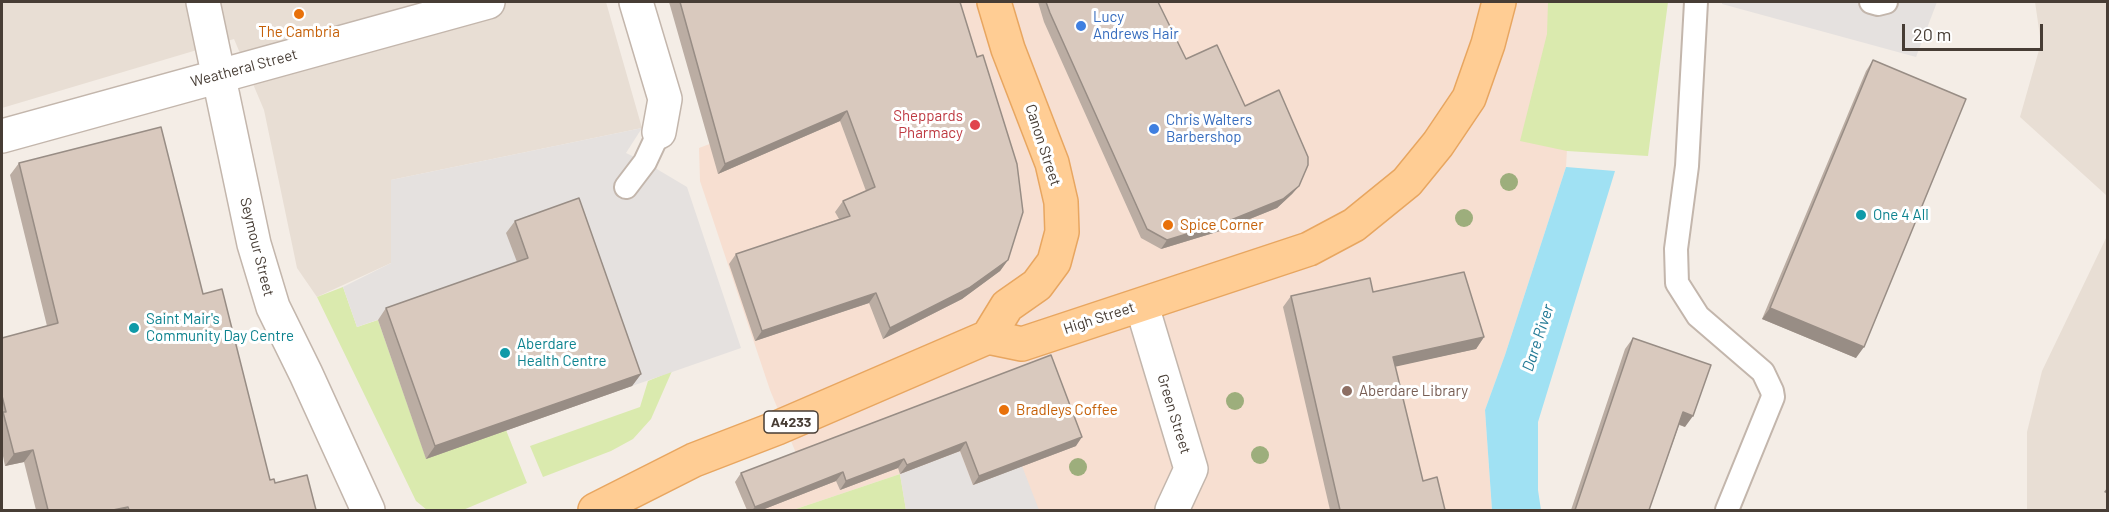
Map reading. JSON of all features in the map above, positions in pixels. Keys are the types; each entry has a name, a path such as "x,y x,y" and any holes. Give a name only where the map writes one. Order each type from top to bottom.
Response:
{"main road":[{"name":"Canon Street","path":"988,338 1007,306 1037,285 1054,262 1062,232 1061,202 1052,163 1008,49 994,2"},
{"name":"High Street","path":"988,338 1022,344 1309,249 1354,225 1407,182 1438,144 1469,98 1488,44 1499,2"},
{"name":"A4233","path":"595,510 694,460 777,428 988,338"}],"street":[{"name":"Seymour Street","path":"203,2 254,244 273,307 368,510"},
{"name":"Weatheral Street","path":"2,136 219,74 488,2"},
{"path":"636,2 665,99 659,132"},
{"name":"Green Street","path":"1145,316 1191,469 1172,510"}],"lane":[{"path":"1696,2 1687,166 1676,249 1677,283 1698,316 1763,372 1773,391 1773,397 1727,510"},
{"path":"1871,2 1878,4 1886,2"},
{"path":"626,187 645,162 659,132"}],"shaded area":[{"path":"2,2 606,2 642,128 391,180 391,263 317,297 297,268 264,110 234,39 2,108"},
{"path":"796,2 1575,2 1566,167 1485,410 1492,510 906,510 900,474 793,510 747,510 735,482 798,458 770,390 700,181 699,148 781,117"},
{"path":"1722,2 1937,2 1916,57 1722,4"},
{"path":"2035,2 2107,2 2107,201 2106,195 2020,117 2041,43"},
{"path":"642,128 626,153 687,187 741,348 632,386 519,270 357,327 343,287 391,263 391,180"},
{"path":"2107,236 2107,510 2027,510 2027,432 2042,371"},
{"path":"960,451 973,485 1022,466 1039,510 906,510 900,474"}],"green space":[{"path":"1548,2 1668,2 1648,156 1567,151 1520,141 1547,34"},
{"path":"343,287 357,327 378,320 426,458 506,430 527,483 463,510 427,510 416,501 317,297"},
{"path":"672,371 651,419 633,439 611,451 543,477 530,446 640,407 648,381"},
{"path":"900,474 906,510 793,510"}],"water":[{"name":"Dare River","path":"1566,167 1615,171 1538,422 1538,490 1541,510 1492,510 1485,410"}],"building":[{"path":"680,2 960,2 977,57 983,55 1017,164 1023,212 1008,260 969,288 890,328 876,293 762,331 736,254 850,216 843,201 875,187 847,111 725,164"},
{"path":"1046,2 1158,2 1186,59 1217,45 1245,106 1279,90 1308,157 1308,165 1299,186 1283,199 1226,222 1167,240 1147,229"},
{"name":"One 4 All","path":"1873,60 1966,99 1864,347 1770,308"},
{"name":"Saint Mair's Community Day Centre","path":"161,127 203,294 222,289 270,480 274,479 275,483 307,475 316,510 129,510 128,507 113,510 48,510 33,450 14,454 3,412 6,412 2,396 2,338 58,323 19,163"},
{"name":"Aberdare Health Centre","path":"579,198 641,374 435,446 386,308 528,258 515,221"},
{"name":"Aberdare Library","path":"1464,272 1484,337 1393,357 1423,481 1437,477 1445,510 1340,510 1291,296 1370,278 1373,292"},
{"path":"1633,338 1711,365 1693,416 1683,412 1649,510 1575,510"},
{"path":"1051,355 1082,437 979,476 966,442 907,465 904,459 846,481 843,472 755,507 741,473"}],"place":[{"name":"The Cambria","path":"299,14"},
{"name":"Lucy Andrews Hair","path":"1081,26"},
{"name":"Sheppards Pharmacy","path":"975,125"},
{"name":"Chris Walters Barbershop","path":"1154,129"},
{"name":"One 4 All","path":"1861,215"},
{"name":"Spice Corner","path":"1168,225"},
{"name":"Saint Mair's Community Day Centre","path":"134,328"},
{"name":"Aberdare Health Centre","path":"505,353"},
{"name":"Aberdare Library","path":"1347,391"},
{"name":"Bradleys Coffee","path":"1004,410"}]}
